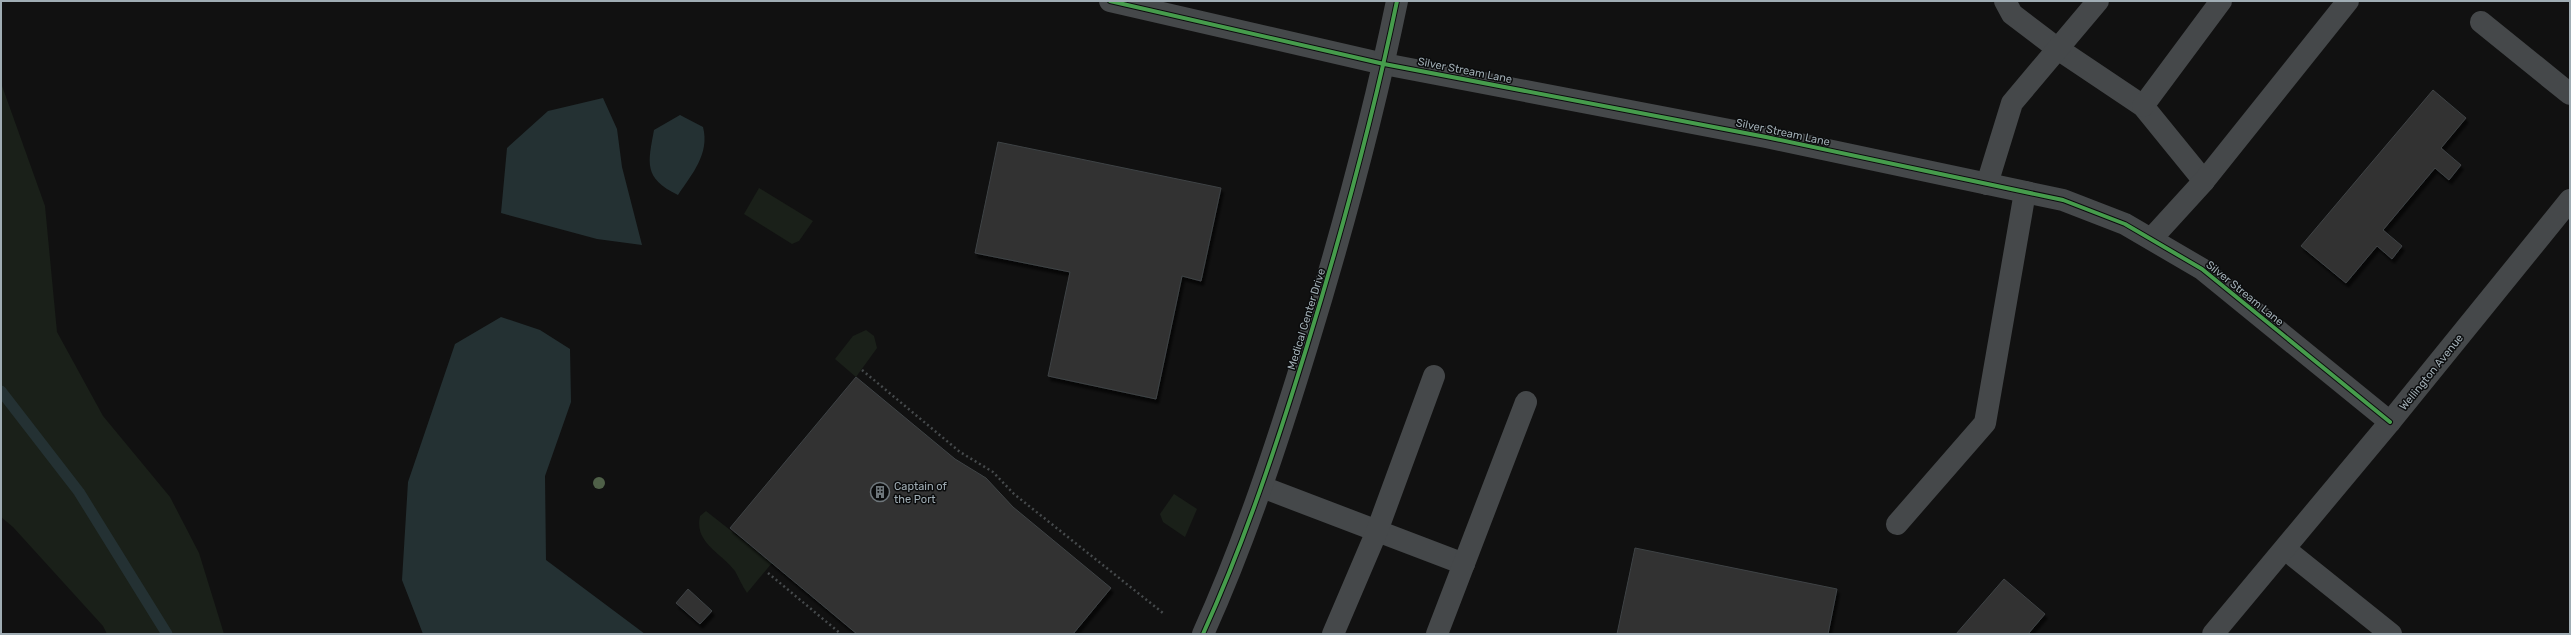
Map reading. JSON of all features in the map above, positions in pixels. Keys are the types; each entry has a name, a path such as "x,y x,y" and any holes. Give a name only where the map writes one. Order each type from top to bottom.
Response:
{"street":[{"name":"Silver Stream Lane","path":"1110,1 1384,64 1766,137 2063,200 2097,213 2152,238 2202,270 2390,422"},
{"name":"Medical Center Drive","path":"1203,634 1262,487 1327,283 1384,64 1397,1"},
{"path":"2005,1 2012,14 2058,49 2143,106 2204,181"},
{"path":"1988,184 2012,103 2098,1"},
{"path":"2143,106 2221,1"},
{"path":"2152,238 2204,181 2348,1"},
{"path":"2481,22 2570,94"},
{"path":"1897,524 1985,423 2025,192"},
{"name":"Wellington Avenue","path":"2213,634 2390,422 2570,200"},
{"path":"1332,634 1377,531 1434,376"},
{"path":"1437,634 1526,402"},
{"path":"1262,487 1464,564"},
{"path":"2285,549 2390,634"}],"path":[{"path":"862,370 960,452 993,472 1014,494 1163,613"},
{"path":"768,573 841,634"}],"shaded area":[{"path":"1,83 45,206 57,332 103,416 170,497 199,553 224,634 107,634 103,626 13,527 1,517"},
{"path":"603,98 617,129 622,167 642,245 597,239 501,213 507,148 548,111"},
{"path":"680,115 703,127 705,137 702,155 694,171 678,195 667,189 653,176 650,152 654,130"},
{"path":"759,188 813,221 799,241 792,244 744,214"},
{"path":"501,317 540,330 570,349 571,402 545,476 546,560 645,634 423,634 402,580 408,482 455,344"},
{"path":"866,330 874,336 877,348 856,377 835,359 853,336"},
{"path":"1174,494 1197,509 1185,537 1163,522 1160,514"},
{"path":"706,511 772,563 747,593 735,571 710,546 701,533 699,525 700,516"}],"building":[{"path":"2433,90 2466,118 2441,148 2461,165 2449,180 2435,168 2383,230 2402,246 2392,259 2377,246 2346,283 2301,246"},
{"path":"998,142 1221,188 1201,281 1182,276 1156,399 1048,376 1070,272 975,253"},
{"name":"Captain of the Port","path":"856,377 955,459 986,478 1013,507 1111,588 1073,634 857,634 730,528"},
{"path":"1635,548 1837,589 1828,634 1617,634"},
{"path":"2004,579 2045,614 2028,634 1956,634"},
{"path":"688,589 712,611 700,624 676,603"}],"waterway":[{"path":"1,391 79,492 167,634"}],"cycle path":[{"path":"1110,1 1384,64 1766,137 2063,200 2125,224 2202,269 2390,422"},
{"path":"1203,634 1233,564 1260,492 1307,346 1356,174 1378,88 1397,1"}],"place":[{"name":"Captain of the Port","path":"880,492"}]}
